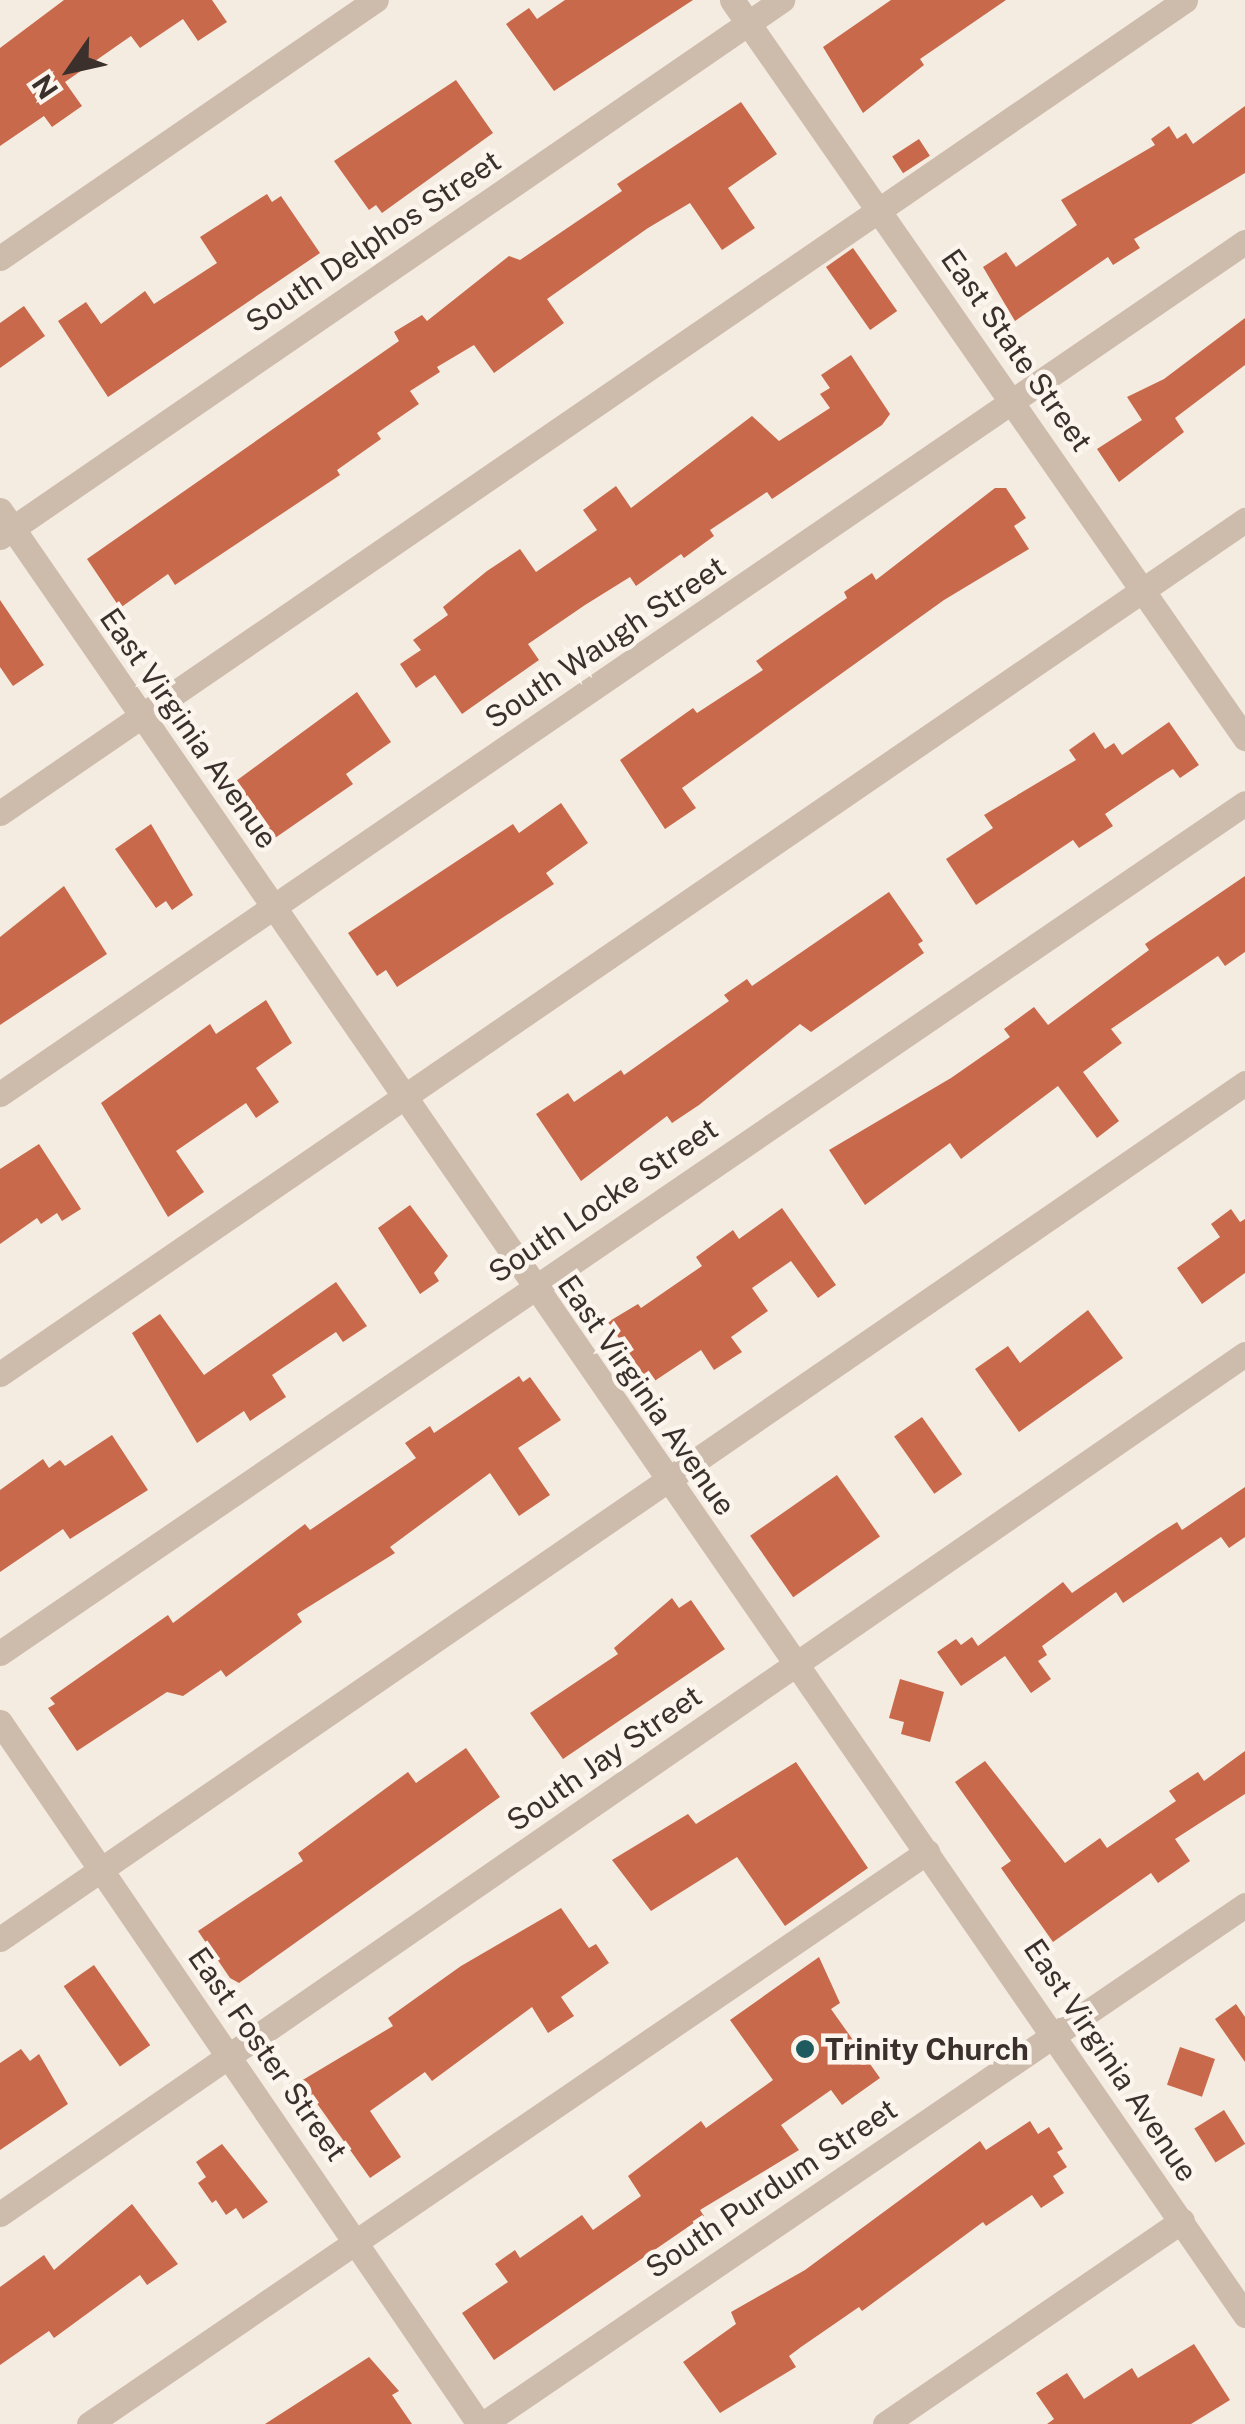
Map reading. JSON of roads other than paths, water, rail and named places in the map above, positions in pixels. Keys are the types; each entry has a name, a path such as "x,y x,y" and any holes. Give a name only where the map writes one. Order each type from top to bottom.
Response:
{"street":[{"path":"0,258 376,0"},
{"name":"East State Street","path":"732,0 1245,738"},
{"name":"South Delphos Street","path":"4,525 782,0"},
{"path":"0,814 1185,0"},
{"name":"South Waugh Street","path":"0,1094 1245,242"},
{"path":"0,1374 1245,520"},
{"name":"East Virginia Avenue","path":"4,525 273,907 666,1482 1056,2034 1245,2314"},
{"name":"South Locke Street","path":"0,1653 1245,803"},
{"path":"0,1939 1245,1083"},
{"name":"South Jay Street","path":"0,2214 1245,1354"},
{"name":"East Foster Street","path":"0,1722 481,2424"},
{"path":"88,2424 928,1852"},
{"name":"South Purdum Street","path":"481,2424 1245,1905"},
{"path":"885,2424 1182,2221"}],"place":[{"name":"Trinity Church","path":"805,2049"}]}
